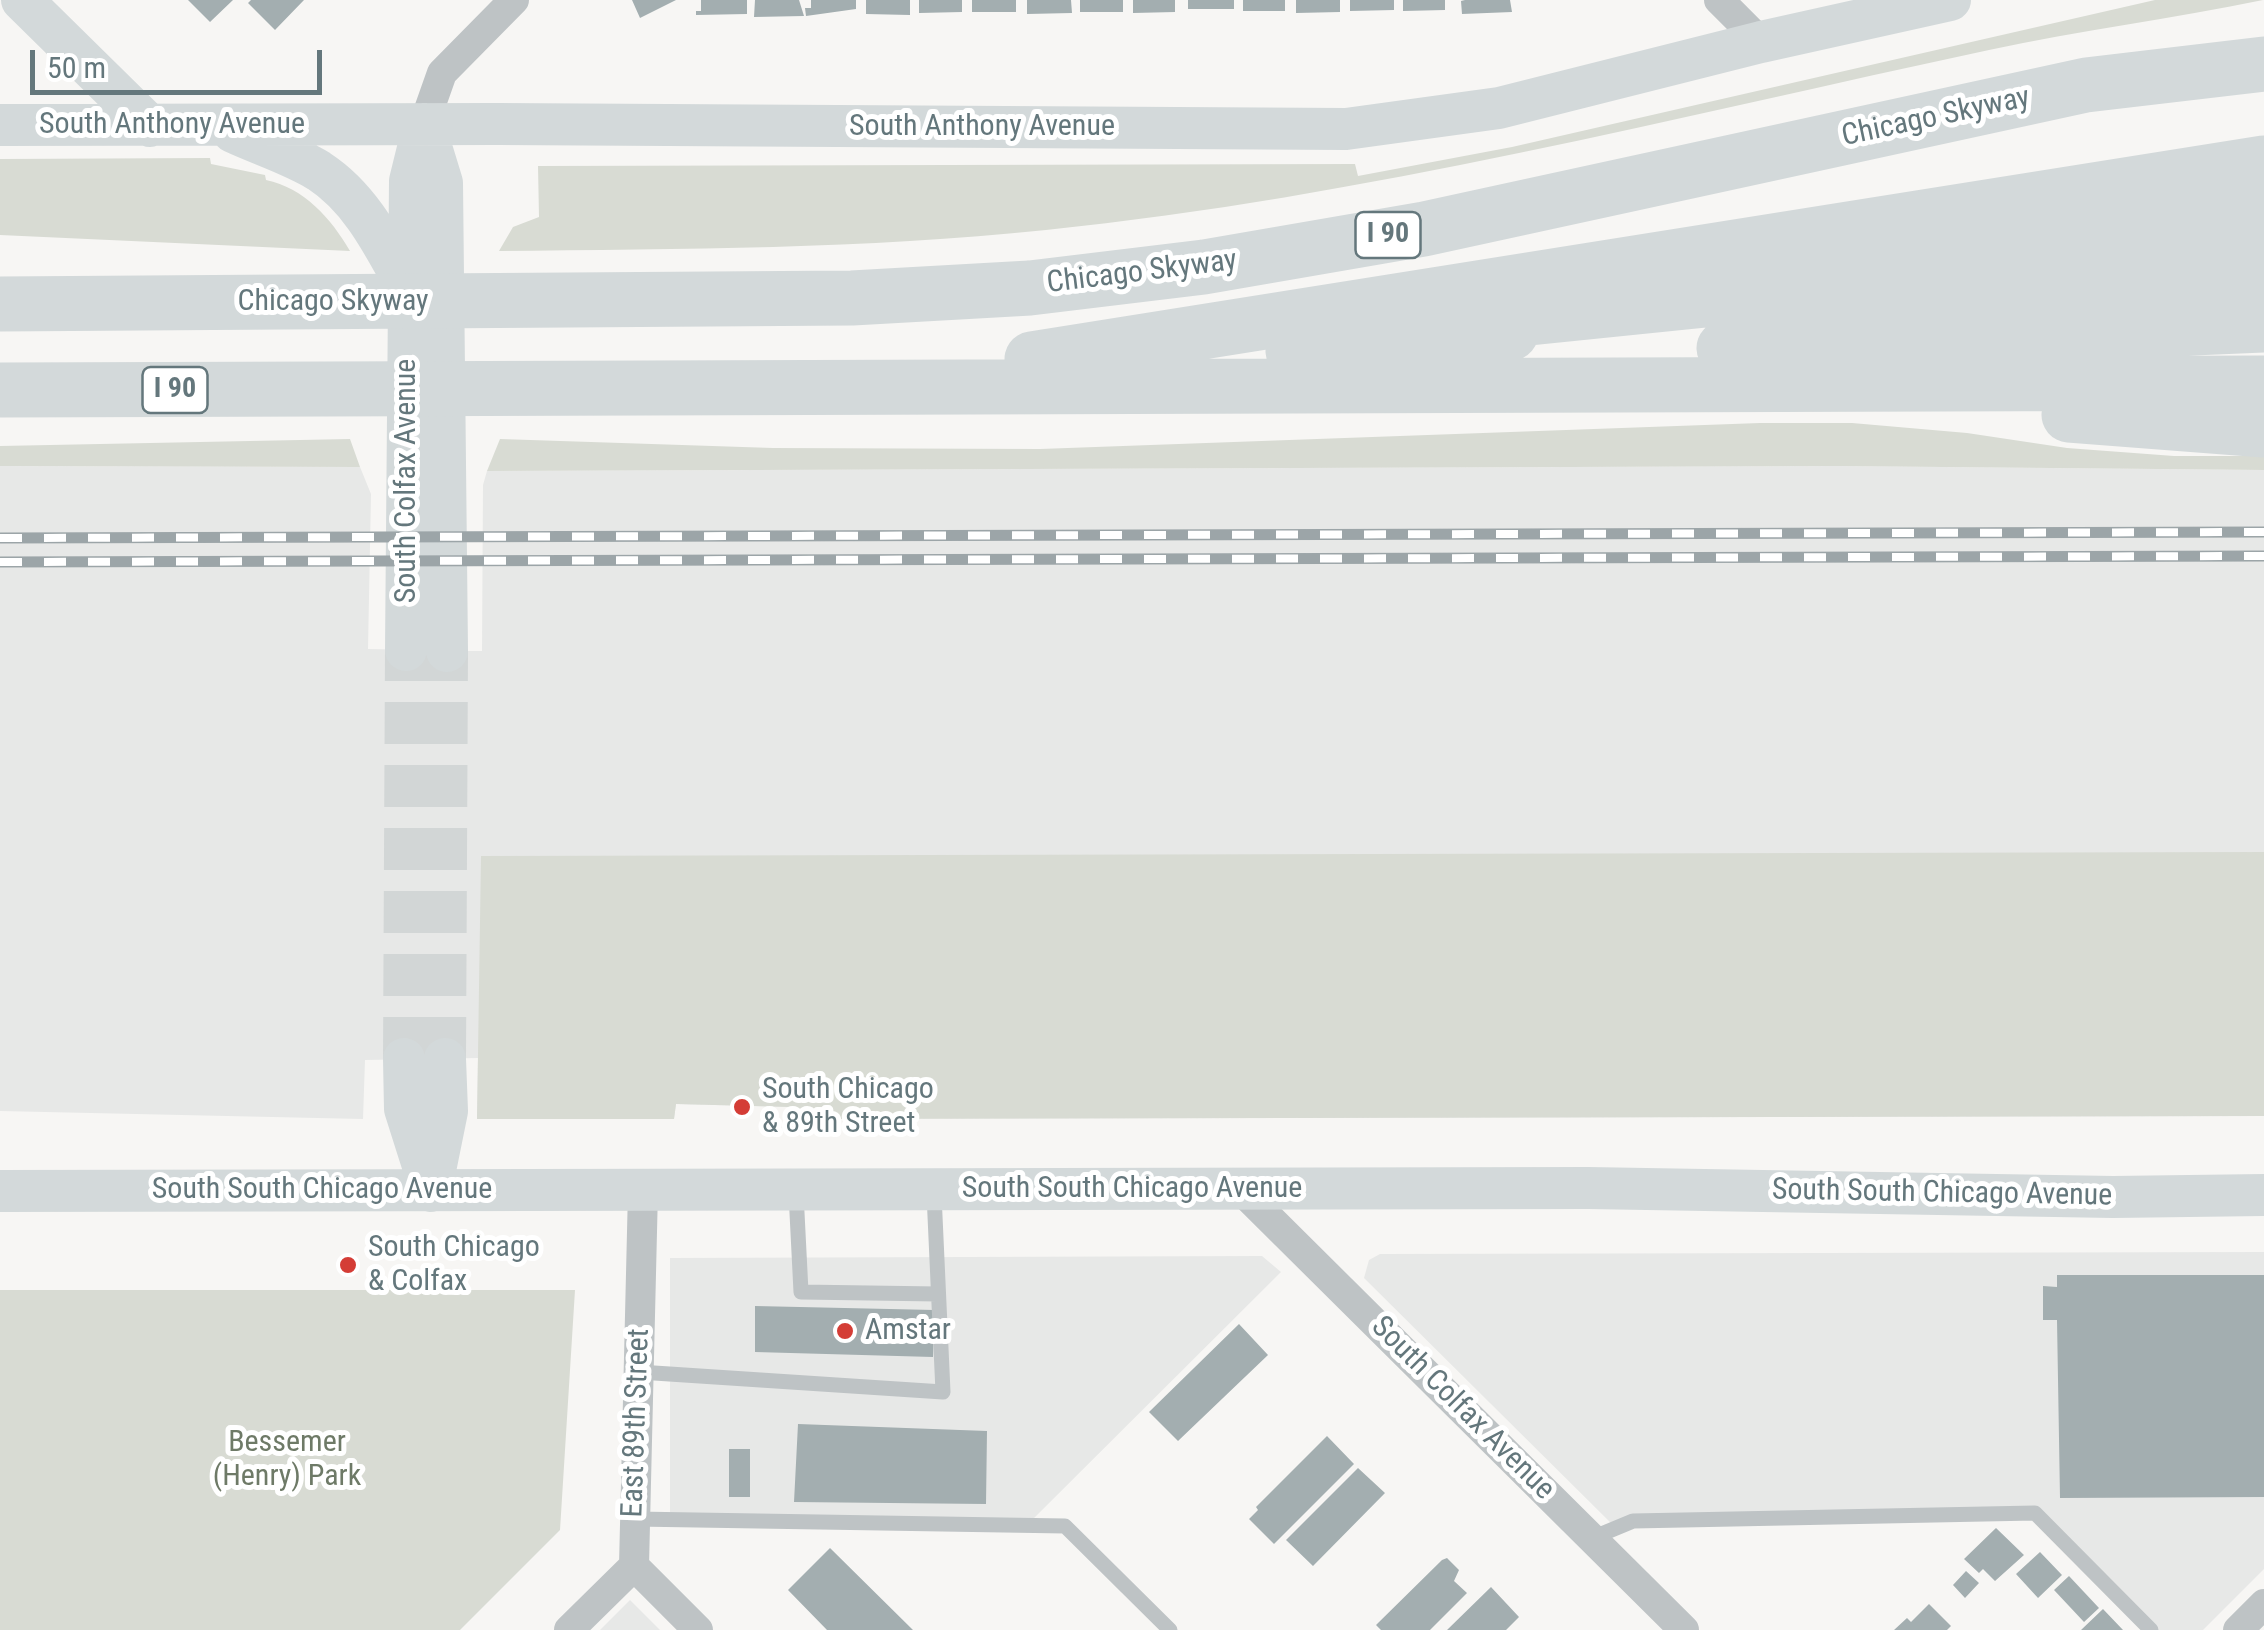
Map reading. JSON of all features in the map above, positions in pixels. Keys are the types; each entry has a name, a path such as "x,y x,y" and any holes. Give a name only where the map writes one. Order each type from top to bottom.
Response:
{"highway":[{"name":"Chicago Skyway","path":"0,304 852,298 1030,288 1204,267 1462,221 2086,85 2264,64"},
{"name":"I 90","path":"871,386 2264,163"},
{"name":"I 90","path":"871,386 2264,190"},
{"name":"I 90","path":"871,386 2264,216"},
{"name":"I 90","path":"871,386 2264,243"},
{"name":"I 90","path":"871,386 2264,270"},
{"path":"0,290 93,304"},
{"name":"I 90","path":"871,386 2264,298"},
{"name":"I 90","path":"871,386 2264,325"},
{"name":"I 90","path":"871,386 2264,354"},
{"name":"I 90","path":"0,390 2264,382"},
{"name":"I 90","path":"871,386 2264,408"},
{"name":"I 90","path":"871,386 1896,403 2264,430"}],"main road":[{"path":"22,0 150,126"},
{"name":"South Anthony Avenue","path":"0,125 1346,129 1499,108 1761,42 1950,0"},
{"name":"South Colfax Avenue","path":"424,124 442,183 427,651 409,290 410,182 424,124"},
{"path":"219,126 316,169 332,181 368,218 409,290"},
{"path":"424,1059 405,1109 430,1191"},
{"name":"South South Chicago Avenue","path":"0,1190 1588,1188 2113,1197 2264,1194"}],"street":[{"path":"1719,0 1761,42"},
{"path":"424,124 442,73 498,5"},
{"name":"South Colfax Avenue","path":"1240,1189 1684,1630"},
{"name":"East 89th Street","path":"634,1566 644,1190"},
{"path":"569,1630 634,1566 698,1630"},
{"path":"2238,1630 2264,1604"}],"lane":[{"path":"796,1190 802,1292 938,1294"},
{"path":"639,1372 943,1392 934,1190"},
{"path":"1592,1538 1633,1521 2035,1513 2151,1630"},
{"path":"635,1519 1065,1526 1170,1630"}],"shaded area":[{"path":"0,466 360,467 371,494 368,649 470,651 482,651 483,485 487,471 1837,466 2264,470 2264,1116 792,1119 791,1107 676,1104 674,1119 477,1119 478,1058 365,1060 363,1119 0,1111"},
{"path":"2264,1252 2264,1569 2203,1630 2150,1630 2035,1513 1616,1528 1364,1278 1369,1260 1380,1254"},
{"path":"1262,1256 1281,1272 1026,1526 670,1519 670,1258"},
{"path":"630,1600 660,1630 600,1630"}],"green space":[{"path":"2155,0 2263,0 2023,43 1520,153 1166,216 910,241 499,251 513,227 539,217 538,166 1355,164 1358,176 1512,147"},
{"path":"210,158 211,164 265,175 266,180 304,197 325,216 350,251 0,235 0,159"},
{"path":"1852,423 1967,433 2067,448 2174,456 2264,456 2264,470 1837,466 487,471 500,439 773,448 1040,449"},
{"path":"350,439 360,467 0,466 0,446"},
{"path":"2264,852 2264,1116 792,1119 791,1107 676,1104 674,1119 477,1119 481,856"},
{"name":"Bessemer (Henry) Park","path":"0,1290 575,1290 560,1530 460,1630 0,1630"}],"building":[{"path":"188,0 233,0 210,22"},
{"path":"304,0 275,30 248,3"},
{"path":"632,0 676,0 640,18"},
{"path":"701,0 747,0 747,14 696,15 696,11 701,11"},
{"path":"755,0 799,0 804,16 754,17"},
{"path":"811,0 856,0 856,9 806,16 805,8 811,8"},
{"path":"866,0 910,0 910,15 866,14"},
{"path":"919,0 962,0 962,12 919,13"},
{"path":"972,0 1016,0 1016,12 972,12"},
{"path":"1027,0 1071,0 1072,13 1027,14"},
{"path":"1080,0 1123,0 1123,12 1080,12"},
{"path":"1133,0 1175,0 1175,12 1133,13"},
{"path":"1188,0 1234,0 1234,9 1188,9"},
{"path":"1243,0 1285,0 1285,11 1243,11"},
{"path":"1296,0 1340,0 1340,12 1296,13"},
{"path":"1350,0 1394,0 1394,10 1350,11"},
{"path":"1403,0 1445,0 1445,10 1403,11"},
{"path":"1510,0 1512,12 1462,14 1461,1"},
{"path":"2057,1275 2264,1275 2264,1497 2060,1498 2057,1320 2043,1320 2043,1286 2057,1287"},
{"name":"Amstar","path":"755,1306 934,1310 933,1357 755,1352"},
{"path":"1239,1324 1268,1355 1178,1441 1149,1412"},
{"path":"798,1424 987,1431 986,1504 794,1502"},
{"path":"1327,1436 1354,1464 1274,1544 1249,1519 1258,1510 1256,1507"},
{"path":"729,1449 750,1449 750,1497 729,1497"},
{"path":"1358,1468 1385,1493 1313,1566 1286,1540"},
{"path":"1996,1528 2024,1555 1995,1581 1964,1559"},
{"path":"830,1548 913,1630 827,1630 788,1590"},
{"path":"2040,1552 2062,1575 2038,1598 2016,1574"},
{"path":"1447,1558 1459,1570 1454,1581 1467,1593 1430,1630 1381,1630 1376,1625"},
{"path":"1966,1571 1979,1583 1965,1598 1953,1585"},
{"path":"2069,1576 2099,1608 2084,1622 2054,1590"},
{"path":"1491,1587 1519,1617 1506,1630 1447,1630"},
{"path":"1929,1604 1951,1626 1947,1630 1894,1630 1907,1618 1911,1622"},
{"path":"2103,1609 2123,1630 2081,1630"}],"tunnel":[{"path":"404,1059 406,650"},
{"path":"445,1059 447,651"}],"railway":[{"path":"0,538 2264,532"},
{"path":"0,562 2264,556"}],"place":[{"name":"South Chicago & 89th Street","path":"742,1107"},
{"name":"South Chicago & Colfax","path":"348,1265"},
{"name":"Amstar","path":"845,1331"}]}
